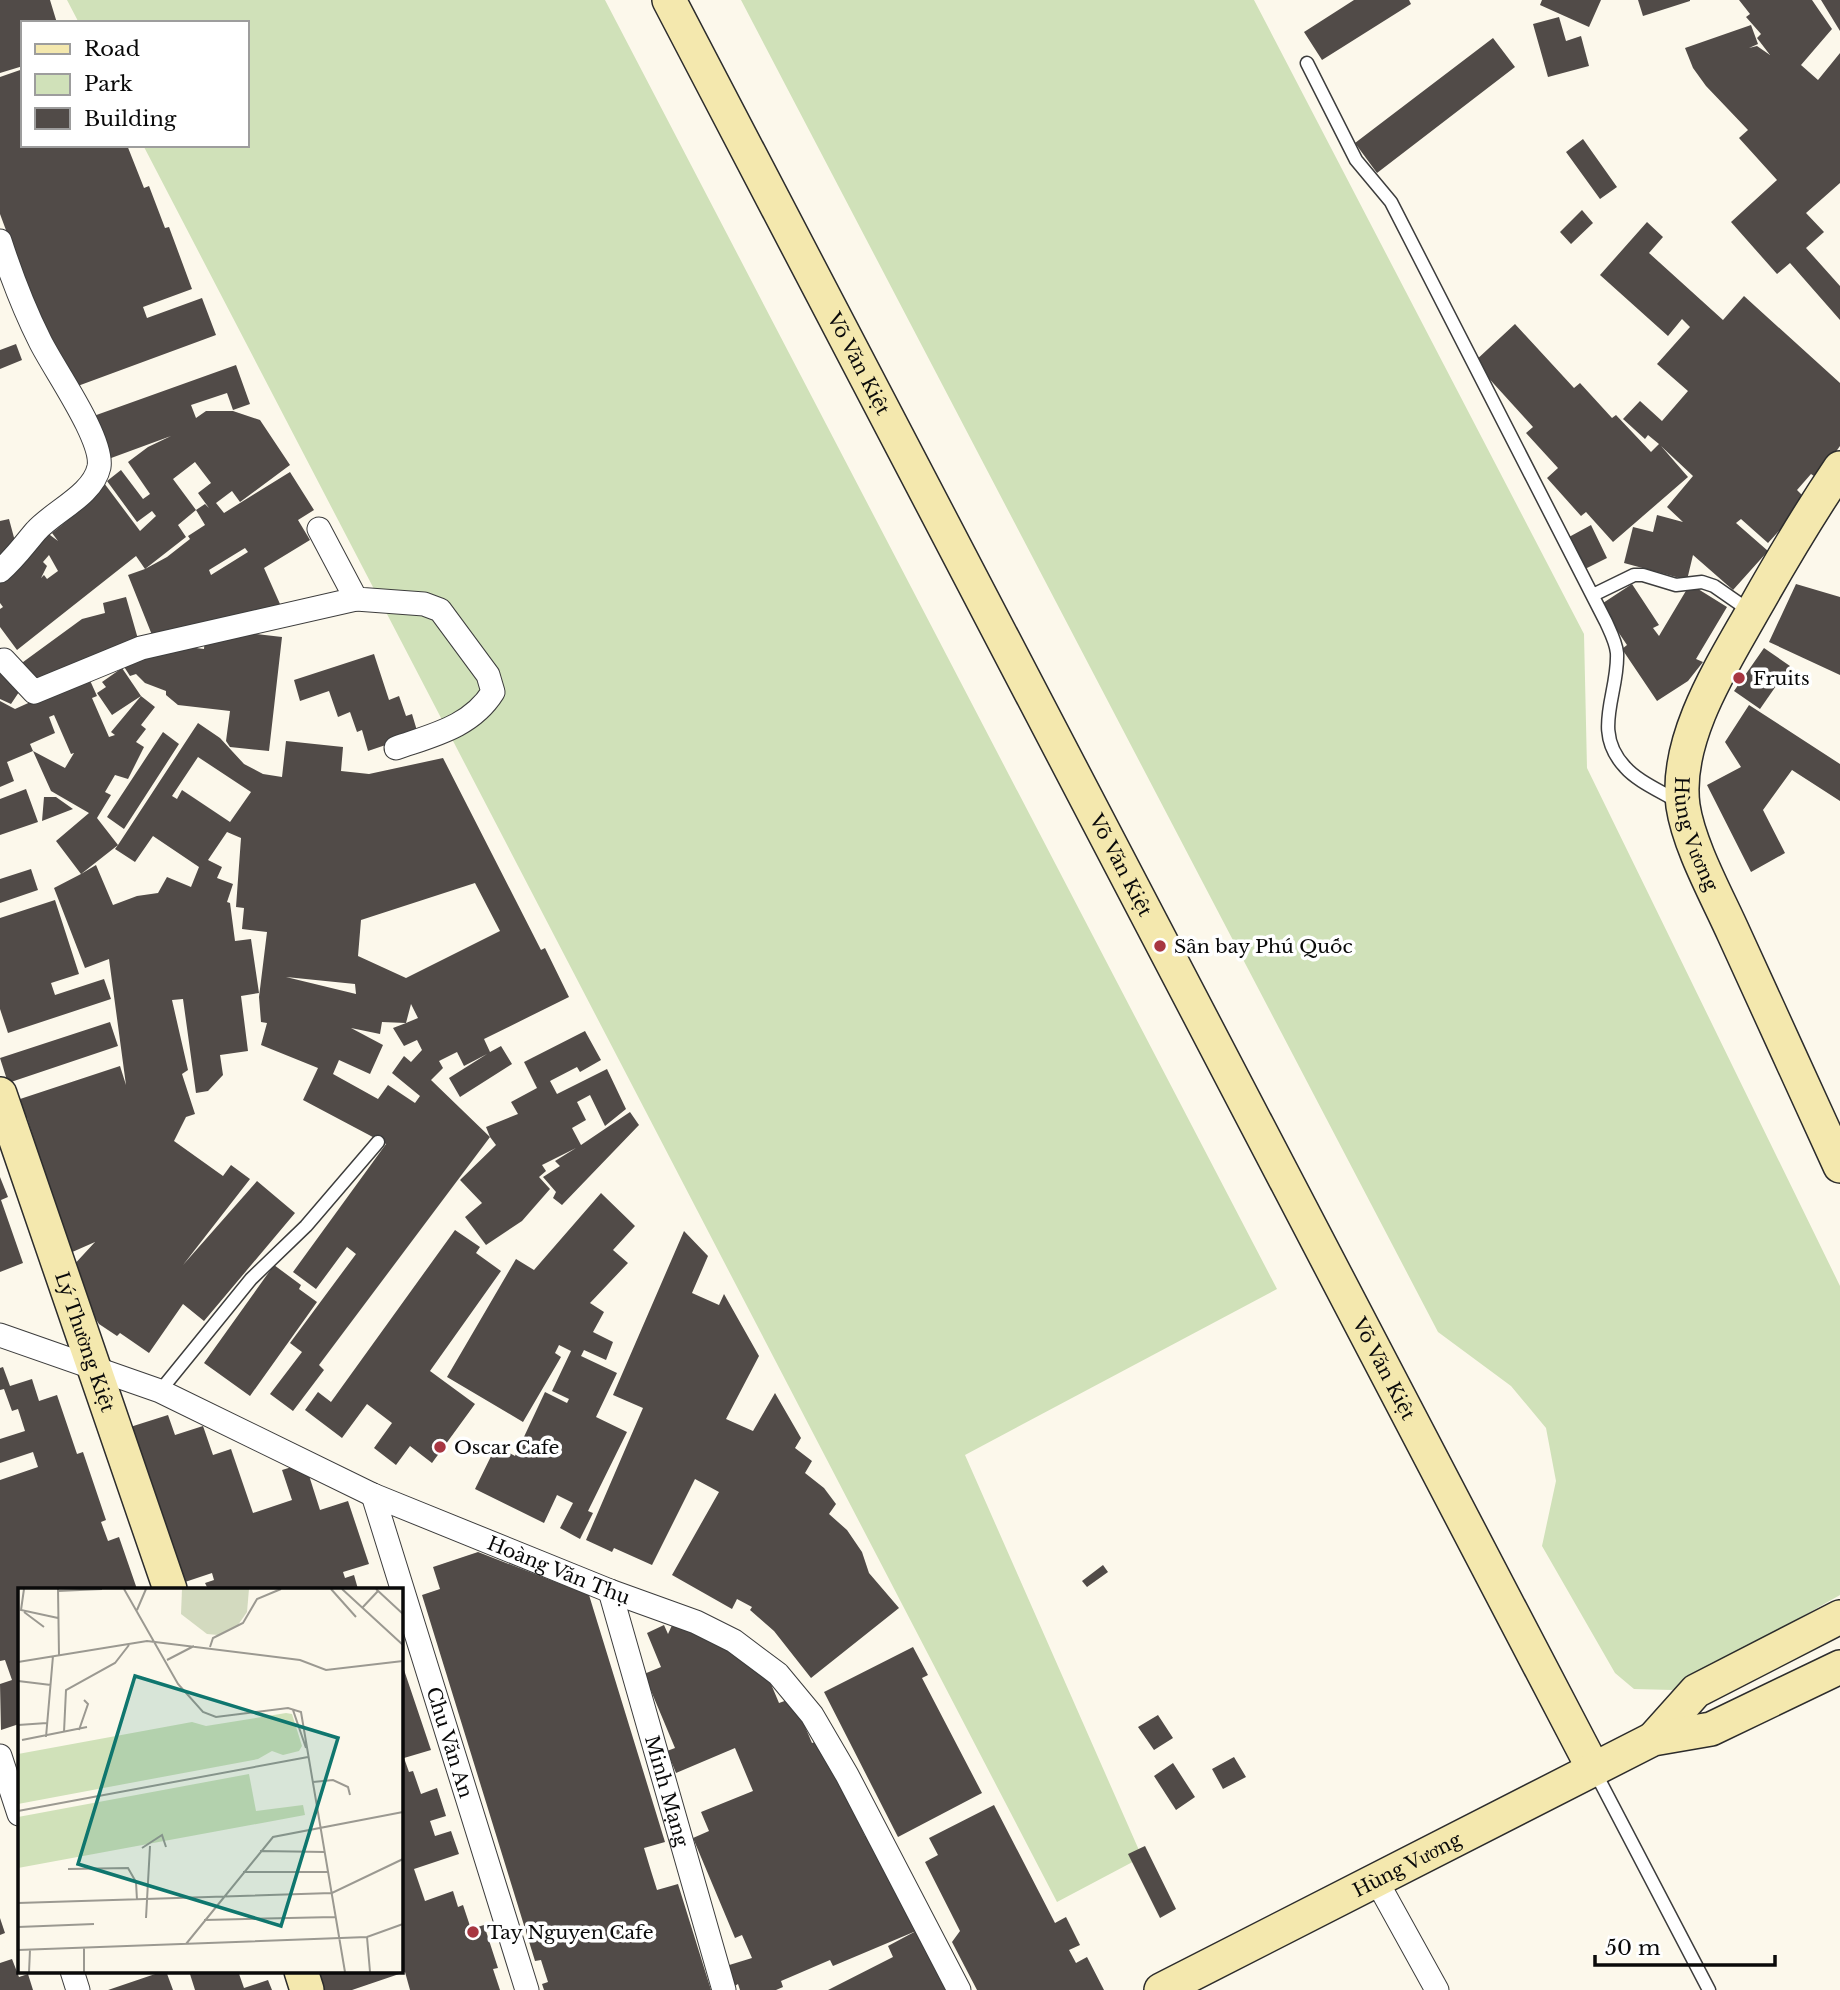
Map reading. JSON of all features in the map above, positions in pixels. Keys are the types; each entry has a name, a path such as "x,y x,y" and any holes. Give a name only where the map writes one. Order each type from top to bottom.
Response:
{"street":[{"name":"Võ Văn Kiệt","path":"669,0 1593,1768"},
{"path":"0,242 40,341 87,424 96,446 99,466 81,494 36,531 19,555 0,571"},
{"name":"Hùng Vương","path":"1840,468 1791,543 1720,667 1701,708 1686,759 1683,805 1692,837 1727,918 1840,1166"},
{"path":"319,528 356,599"},
{"path":"0,662 4,660 34,692 141,648 356,599 424,604 440,610 488,675 493,692 485,704 464,723 396,748"},
{"name":"Lý Thường Kiệt","path":"0,1094 170,1588"},
{"name":"Hoàng Văn Thụ","path":"0,1335 160,1391 373,1494 610,1591 696,1622 734,1641 778,1674 812,1715 847,1776 959,1990"},
{"name":"Chu Văn An","path":"373,1494 527,1990"},
{"name":"Minh Mạng","path":"610,1591 724,1990"},
{"name":"Hùng Vương","path":"1653,1739 1696,1691 1840,1617"},
{"name":"Hùng Vương","path":"1161,1990 1375,1878 1653,1739 1711,1729 1840,1667"},
{"path":"0,1756 18,1811"},
{"path":"1375,1878 1437,1990"},
{"path":"72,1972 78,1990"},
{"path":"301,1972 307,1990"}],"lane":[{"path":"1307,63 1356,160 1391,202 1593,595 1617,653 1607,711 1607,733 1612,748 1625,768 1683,805"},
{"path":"1593,595 1634,575 1643,575 1676,584 1702,582 1714,586 1753,612"},
{"path":"160,1391 251,1279 306,1226 378,1142"},
{"path":"1593,1768 1709,1990"}],"green space":[{"path":"67,0 605,0 1277,1289 965,1455 1142,1857 1057,1902 144,147 248,147 248,21 78,21"},
{"path":"741,0 1254,0 1584,634 1587,768 1840,1286 1840,1595 1673,1690 1634,1689 1615,1673 1542,1546 1556,1481 1546,1428 1511,1386 1438,1332"}],"building":[{"path":"0,0 50,0 56,21 21,21 21,67 0,73"},
{"path":"1354,0 1409,0 1411,4 1322,60 1304,32"},
{"path":"1542,0 1601,0 1589,27 1540,5"},
{"path":"1638,0 1690,0 1690,1 1643,16"},
{"path":"1739,0 1812,0 1832,29 1801,65 1818,80 1840,53 1840,183 1806,213 1824,232 1806,248 1840,286 1840,320 1790,263 1777,274 1731,222 1777,180 1739,138 1748,130 1706,86 1693,68 1685,48 1751,25 1758,44 1749,48 1757,46 1770,55 1757,38 1761,34 1746,17 1750,14"},
{"path":"1821,0 1840,0 1840,31"},
{"path":"1559,17 1566,41 1581,36 1589,66 1548,77 1533,24"},
{"path":"1493,38 1515,67 1377,173 1355,143"},
{"path":"21,70 21,147 128,147 144,188 149,186 165,228 169,227 192,289 143,307 147,318 202,298 216,335 75,387 59,373 0,214 0,77"},
{"path":"1583,139 1617,187 1600,199 1566,152"},
{"path":"1582,210 1593,223 1571,244 1560,232"},
{"path":"1647,222 1663,237 1649,253 1723,320 1744,296 1840,383 1840,446 1817,478 1811,474 1797,490 1807,500 1768,543 1741,519 1736,523 1768,551 1733,590 1693,555 1687,580 1624,563 1633,527 1653,532 1657,515 1683,522 1667,507 1693,476 1661,446 1688,477 1613,542 1586,512 1581,516 1547,478 1558,468 1526,433 1533,427 1474,362 1515,324 1574,388 1580,383 1612,418 1616,415 1651,452 1659,444 1648,435 1645,439 1623,419 1640,401 1662,421 1688,391 1657,364 1690,327 1682,319 1668,336 1600,275"},
{"path":"16,344 22,360 0,369 0,350"},
{"path":"236,365 250,404 233,410 227,393 191,405 196,418 206,411 233,411 260,420 290,465 240,502 232,491 216,503 224,513 290,472 314,510 298,520 310,540 264,568 284,613 154,640 128,575 145,569 136,556 17,650 0,627 0,609 3,607 0,603 0,575 42,529 58,541 52,533 73,516 65,506 101,479 140,531 156,516 152,511 137,522 107,481 121,470 143,499 150,494 128,462 148,447 171,436 103,461 88,418","holes":["195,462 211,483 198,493 209,508 205,504 196,510 173,479","196,510 205,525 188,536 190,539 167,557 145,569 186,537 178,525","245,548 248,552 211,575 209,570","49,555 58,571 47,579 44,575 41,578 47,566 43,562"]},
{"path":"9,519 16,545 0,569 0,521"},
{"path":"1591,525 1607,558 1585,569 1569,537"},
{"path":"1632,584 1659,625 1653,628 1659,636 1690,584 1727,607 1696,659 1703,662 1688,681 1657,701 1622,649 1627,645 1600,605"},
{"path":"1796,584 1840,597 1840,675 1769,642"},
{"path":"126,597 140,646 36,690 19,665 82,619 105,613 103,603"},
{"path":"239,632 282,637 269,751 230,747 226,741 230,711 178,705 166,695 166,691 145,683 136,674 130,676 119,659 172,645 204,649 205,636"},
{"path":"1764,648 1790,666 1760,709 1734,691"},
{"path":"374,654 389,700 399,696 406,716 412,714 418,734 368,751 362,730 357,732 350,712 338,717 329,691 300,701 294,680"},
{"path":"0,668 21,689 11,704 0,699"},
{"path":"122,668 141,696 112,715 97,693 106,687 102,682"},
{"path":"88,676 97,696 92,698 109,737 115,735 111,732 141,696 155,707 141,725 146,729 136,742 144,747 128,779 115,775 105,792 111,795 97,818 118,845 81,874 56,841 89,813 51,791 33,751 7,762 14,781 0,787 0,701 15,709","holes":["54,715 71,754 74,753 65,768 33,751 30,744 55,733 49,717"]},
{"path":"1749,705 1840,764 1840,801 1792,770 1763,810 1785,853 1751,872 1707,785 1741,767 1725,742"},
{"path":"198,723 220,738 244,764 263,774 282,777 286,741 343,747 341,771 369,774 443,758 541,950 545,948 569,997 484,1039 490,1052 501,1046 512,1064 460,1097 449,1078 487,1054 464,1066 457,1052 439,1061 443,1068 431,1080 490,1137 319,1365 324,1370 293,1411 270,1394 302,1352 290,1343 356,1254 347,1247 316,1289 293,1272 386,1144 303,1100 318,1068 261,1045 267,1023 261,1022 259,997 267,932 242,929 244,908 236,907 241,838 227,832 208,860 222,867 217,878 233,884 227,902 230,903 235,941 251,939 259,993 241,996 248,1051 220,1055 223,1075 208,1091 196,1093 183,999 172,1000 188,1070 182,1074 195,1114 186,1117 174,1141 223,1176 231,1165 250,1179 183,1265 257,1181 295,1213 204,1321 183,1304 149,1353 120,1333 117,1336 99,1324 85,1303 71,1268 95,1242 61,1257 34,1168 42,1165 27,1118 20,1120 14,1101 120,1066 126,1085 109,959 85,968 54,888 96,865 113,905 137,896 158,893 167,877 191,887 199,867 153,836 135,862 115,849","holes":["198,757 251,792 230,822 182,790 177,799 172,796","475,883 500,931 406,978 358,956 361,920","286,977 355,984 356,994","411,1004 418,1018 406,1023","382,1022 406,1023 393,1028 404,1046 417,1040 422,1050 411,1062 404,1056 392,1073 420,1096 415,1103 388,1085 378,1099 333,1074 339,1060 370,1074 383,1045 351,1028 380,1034"]},
{"path":"163,732 179,744 124,829 107,817"},
{"path":"26,789 38,822 0,835 0,799"},
{"path":"44,797 56,797 73,809 42,821"},
{"path":"31,869 38,890 0,903 0,879"},
{"path":"55,900 79,974 51,983 55,995 104,979 111,999 8,1033 0,1009 0,918"},
{"path":"110,1022 118,1046 8,1083 0,1058"},
{"path":"585,1031 601,1060 580,1072 577,1067 550,1081 557,1094 607,1069 626,1109 605,1126 590,1095 577,1102 586,1120 572,1128 581,1145 630,1112 639,1125 562,1205 553,1198 556,1192 543,1177 560,1166 555,1161 576,1148 542,1165 546,1171 539,1177 550,1189 522,1221 486,1245 465,1217 482,1203 460,1180 496,1145 486,1127 518,1114 511,1102 537,1088 524,1062"},
{"path":"0,1177 8,1197 1,1200 23,1263 0,1272"},
{"path":"601,1193 635,1226 613,1250 628,1263 590,1303 604,1312 593,1332 613,1342 606,1360 584,1350 581,1356 617,1373 596,1417 627,1432 588,1511 593,1513 580,1539 560,1528 573,1503 557,1495 544,1523 475,1489 496,1446 515,1456 545,1392 567,1403 569,1399 552,1391 571,1351 559,1345 555,1353 561,1357 523,1422 447,1377 516,1259 534,1270"},
{"path":"455,1230 480,1247 476,1253 501,1271 430,1371 475,1404 432,1463 410,1446 396,1465 374,1448 392,1423 367,1404 342,1438 305,1410 318,1392 331,1402"},
{"path":"684,1231 708,1256 692,1293 719,1305 724,1294 759,1356 726,1419 753,1431 775,1393 801,1438 795,1448 812,1461 805,1473 824,1488 836,1504 829,1514 847,1530 862,1552 869,1573 899,1608 811,1678 774,1631 750,1610 752,1607 737,1599 732,1609 672,1575 719,1492 695,1479 652,1565 614,1548 612,1552 586,1540 643,1408 613,1395"},
{"path":"274,1265 301,1285 299,1289 317,1302 250,1396 204,1363"},
{"path":"3,1367 10,1386 32,1379 39,1401 57,1395 77,1454 83,1452 106,1520 101,1522 108,1541 119,1537 137,1588 18,1588 18,1724 1,1730 0,1684 12,1680 5,1660 0,1661 0,1480 38,1467 33,1452 0,1463 0,1439 25,1431 18,1409 12,1411 4,1389 0,1390 0,1368"},
{"path":"168,1415 175,1435 203,1426 213,1455 231,1449 253,1513 292,1500 282,1470 305,1463 320,1510 348,1501 369,1564 343,1572 345,1578 354,1575 358,1588 208,1588 205,1583 214,1580 212,1573 179,1584 127,1428"},
{"path":"478,1552 589,1595 665,1842 644,1848 651,1871 657,1890 678,1884 711,1990 544,1990 542,1984 548,1982 541,1960 535,1961 422,1595 440,1589 433,1567"},
{"path":"1103,1565 1108,1572 1087,1587 1082,1581"},
{"path":"674,1621 754,1663 771,1684 779,1703 793,1698 812,1743 821,1740 865,1836 873,1833 952,1990 828,1990 893,1957 888,1946 916,1931 833,1966 830,1960 781,1981 783,1987 776,1990 740,1990 738,1984 733,1987 726,1966 752,1958 742,1935 735,1938 693,1838 709,1831 701,1812 753,1791 735,1748 676,1773 667,1751 675,1748 644,1674 661,1667 647,1633 664,1625 668,1634"},
{"path":"913,1647 928,1675 922,1678 982,1793 898,1837 824,1692"},
{"path":"402,1664 431,1750 404,1758 409,1772 413,1771 421,1794 437,1788 446,1816 430,1821 435,1836 451,1831 459,1854 414,1869 425,1901 453,1891 458,1907 463,1905 471,1929 484,1925 498,1968 493,1969 500,1990 410,1990 405,1972 352,1990 313,1990 310,1972 402,1972"},
{"path":"1158,1715 1173,1738 1154,1750 1138,1727"},
{"path":"1234,1757 1246,1777 1223,1789 1212,1769"},
{"path":"1173,1763 1195,1797 1176,1810 1154,1776"},
{"path":"994,1805 1055,1923 1066,1917 1080,1945 1069,1950 1076,1963 1087,1957 1104,1990 977,1990 952,1942 960,1931 925,1862 938,1855 929,1838"},
{"path":"1145,1846 1176,1909 1160,1918 1128,1854"},
{"path":"0,1918 5,1933 0,1935"},
{"path":"12,1959 19,1977 28,1974 33,1990 0,1990 0,1963"},
{"path":"166,1972 173,1990 108,1990"},
{"path":"189,1972 238,1972 244,1988 268,1980 272,1990 195,1990"}],"place":[{"name":"Fruits","path":"1739,678"},
{"name":"Sân bay Phú Quốc","path":"1160,946"},
{"name":"Oscar Cafe","path":"440,1447"},
{"name":"Tay Nguyen Cafe","path":"473,1932"}]}
